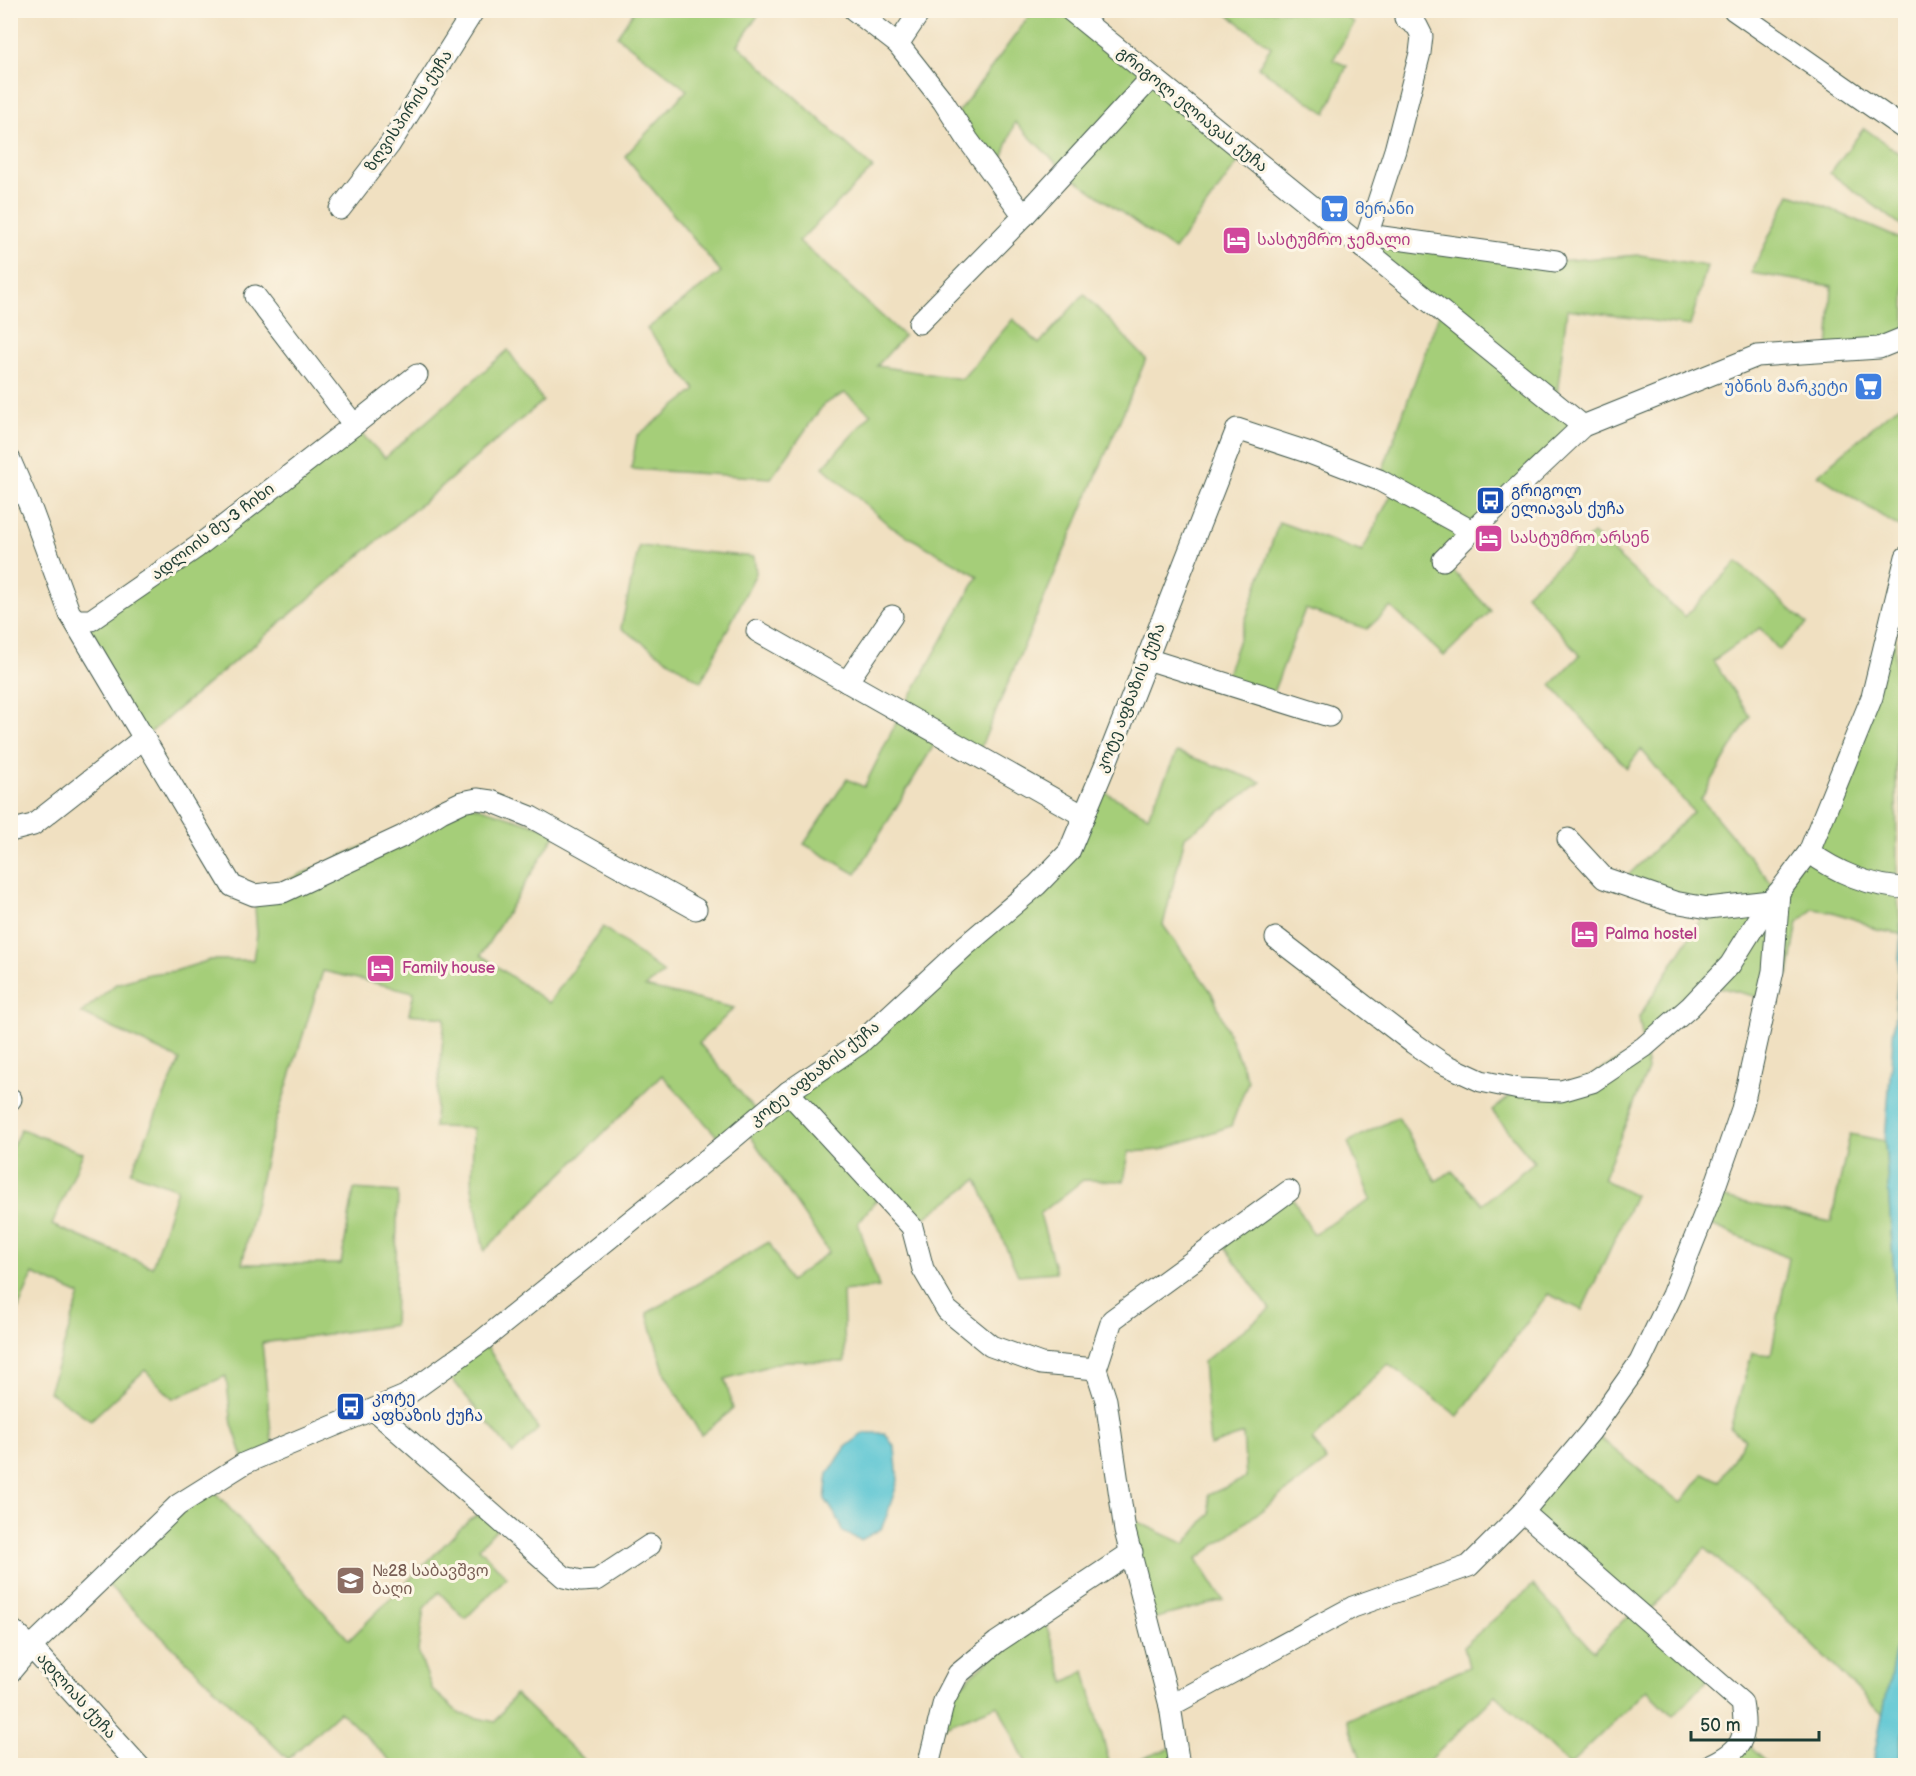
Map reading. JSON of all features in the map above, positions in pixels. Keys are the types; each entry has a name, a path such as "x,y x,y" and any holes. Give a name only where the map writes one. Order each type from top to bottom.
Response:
{"street":[{"name":"ზღვისპირის ქუჩა","path":"340,209 390,144 474,10"},
{"path":"854,10 898,44 943,101 968,140 1024,216"},
{"path":"898,44 921,10"},
{"name":"გრიგოლ ელიავას ქუჩა","path":"1070,10 1152,77 1366,242 1583,426"},
{"path":"1734,10 1905,130"},
{"path":"1405,18 1417,26 1422,36 1420,53 1395,150 1366,242 1556,261"},
{"path":"919,323 1024,216 1152,77"},
{"path":"255,296 354,425 417,375"},
{"path":"1443,560 1583,426 1757,356 1878,348 1905,337"},
{"name":"ადლიის მე-3 ჩიხი","path":"70,614 77,620 91,620 197,547 354,425"},
{"name":"კოტე აფხაზის ქუჩა","path":"10,1672 31,1647 178,1505 246,1463 405,1396 483,1340 788,1092 859,1044 966,946 1037,885 1068,852 1084,816 1237,429 1307,452 1378,480 1472,531"},
{"path":"10,460 32,511 70,614 232,886 254,896 283,892 403,836 441,812 462,802 477,799 491,801 531,817 696,909"},
{"path":"1276,938 1442,1064 1481,1081 1519,1089 1561,1091 1592,1082 1644,1047 1690,1007 1730,966 1774,897 1809,852 1872,697 1905,557"},
{"path":"848,682 892,616"},
{"path":"757,631 1084,816"},
{"path":"1147,658 1329,716"},
{"path":"10,831 33,825 144,738"},
{"path":"1568,839 1604,879 1674,902 1708,908 1774,897"},
{"path":"1809,852 1828,866 1853,877 1901,888"},
{"path":"1170,1706 1353,1607 1469,1566 1523,1512 1591,1431 1640,1362 1672,1295 1712,1195 1742,1109 1773,971 1774,897"},
{"path":"788,1092 912,1227 922,1269 947,1310 991,1346 1041,1364 1096,1369"},
{"path":"1179,1766 1170,1706 1125,1531 1106,1400 1096,1369 1112,1320 1289,1191"},
{"path":"374,1410 564,1577 581,1581 597,1580 650,1545"},
{"path":"1523,1512 1742,1703 1745,1721 1742,1740 1729,1756 1708,1766"},
{"path":"928,1766 944,1701 958,1674 997,1642 1132,1552"},
{"name":"ადლიას ქუჩა","path":"10,1628 31,1647 139,1766"}],"green space":[{"path":"634,11 761,11 738,45 873,168 799,241 904,336 877,366 962,379 1013,319 1039,344 1084,294 1146,359 977,756 940,735 856,874 804,844 847,779 864,787 901,713 978,576 891,527 823,467 871,414 845,393 824,404 771,478 631,469 637,436 696,390 647,329 721,272 625,156 687,90 617,36"},
{"path":"1033,11 1099,11 1090,26 1245,153 1174,250 1065,172 1015,122 996,176 954,118"},
{"path":"1223,11 1339,11 1354,23 1333,60 1347,66 1326,113 1258,67 1271,47"},
{"path":"1864,128 1905,158 1905,228 1830,173"},
{"path":"1790,194 1905,241 1905,337 1828,351 1832,286 1751,273"},
{"path":"1368,235 1556,261 1640,255 1707,266 1690,326 1567,309 1556,404 1583,426 1443,560 1491,611 1444,656 1391,607 1367,629 1305,609 1271,698 1224,683 1279,522 1362,552 1394,489 1379,480 1440,311 1363,248"},
{"path":"508,350 543,401 146,736 78,620 354,426 385,458"},
{"path":"1905,402 1905,531 1818,475 1891,411"},
{"path":"1593,534 1685,617 1737,562 1807,624 1779,650 1760,628 1713,661 1750,716 1701,799 1779,892 1809,852 1895,603 1897,888 1901,934 1877,930 1860,921 1833,912 1813,909 1798,922 1789,974 1773,971 1766,999 1711,985 1644,1047 1639,1017 1708,908 1619,884 1693,812 1641,749 1627,768 1551,685 1580,655 1526,594"},
{"path":"639,546 754,557 756,573 701,682 621,628"},
{"path":"1177,752 1261,782 1185,837 1163,925 1212,993 1248,1081 1231,1126 1160,1150 1129,1152 1124,1181 1083,1180 1040,1214 1056,1272 1018,1275 977,1180 912,1227 881,1194 858,1223 879,1287 843,1291 845,1362 785,1361 725,1379 733,1409 701,1435 665,1374 647,1313 769,1242 790,1281 829,1252 745,1128 725,1145 662,1075 484,1251 472,1187 473,1128 434,1127 445,1018 409,1014 414,992 323,971 268,1147 242,1264 341,1264 354,1189 398,1192 394,1325 262,1343 273,1452 245,1463 232,1424 226,1376 173,1399 145,1370 91,1420 49,1392 80,1295 33,1274 14,1319 11,1317 10,1151 21,1129 83,1153 52,1225 152,1267 177,1189 131,1172 180,1060 81,1013 116,984 149,974 175,971 210,960 253,960 257,934 254,895 462,802 557,832 481,955 549,1003 603,927 664,973 645,987 734,1008 699,1043 760,1116 1037,885 1096,787 1148,816"},
{"path":"1644,1047 1648,1070 1603,1179 1635,1195 1582,1310 1548,1294 1458,1416 1388,1364 1312,1440 1327,1461 1197,1559 1223,1600 1149,1620 1123,1515 1185,1544 1210,1513 1208,1495 1246,1478 1243,1434 1210,1446 1203,1362 1270,1309 1220,1241 1289,1191 1313,1234 1371,1200 1348,1142 1398,1117 1436,1181 1452,1171 1482,1204 1534,1162 1492,1111 1519,1089 1561,1091"},
{"path":"1850,1134 1885,1141 1897,1318 1905,1366 1906,1605 1883,1715 1797,1629 1705,1548 1645,1618 1711,1676 1673,1716 1647,1690 1569,1765 1496,1695 1425,1765 1363,1765 1347,1720 1469,1667 1464,1646 1533,1585 1594,1651 1634,1609 1523,1512 1591,1431 1681,1503 1704,1473 1720,1481 1745,1439 1730,1429 1752,1353 1771,1355 1789,1258 1702,1221 1712,1195 1831,1222"},
{"path":"483,1340 538,1429 513,1454 443,1368"},
{"path":"213,1490 349,1640 469,1520 488,1510 502,1523 479,1548 507,1577 465,1619 439,1592 424,1608 418,1651 432,1689 460,1714 495,1722 515,1694 589,1765 395,1765 340,1711 288,1759 103,1580 167,1523"},
{"path":"1042,1612 1065,1682 1085,1671 1110,1765 1027,1765 998,1705 937,1729 944,1701"},
{"path":"1905,1726 1905,1765 1900,1766 1900,1745"},
{"path":"1742,1740 1770,1765 1709,1766"},
{"path":"1176,1746 1179,1765 1124,1765"}],"water":[{"path":"1906,673 1905,849 1901,761"},
{"path":"1905,903 1905,1366 1897,1318 1885,1141"},
{"path":"864,1433 885,1433 895,1448 898,1481 881,1529 861,1540 842,1532 840,1522 825,1499 828,1473 846,1447"},
{"path":"1905,1605 1906,1726 1900,1745 1900,1765 1872,1765"}],"place":[{"name":"მერანი","path":"1334,209"},
{"name":"სასტუმრო ჯემალი","path":"1236,240"},
{"name":"უბნის მარკეტი","path":"1869,387"},
{"name":"გრიგოლ ელიავას ქუჩა","path":"1490,500"},
{"name":"სასტუმრო არსენ","path":"1489,538"},
{"name":"Palma hostel","path":"1584,934"},
{"name":"Family house","path":"381,968"},
{"name":"კოტე აფხაზის ქუჩა","path":"351,1407"},
{"name":"№28 საბავშვო ბაღი","path":"351,1580"}]}
